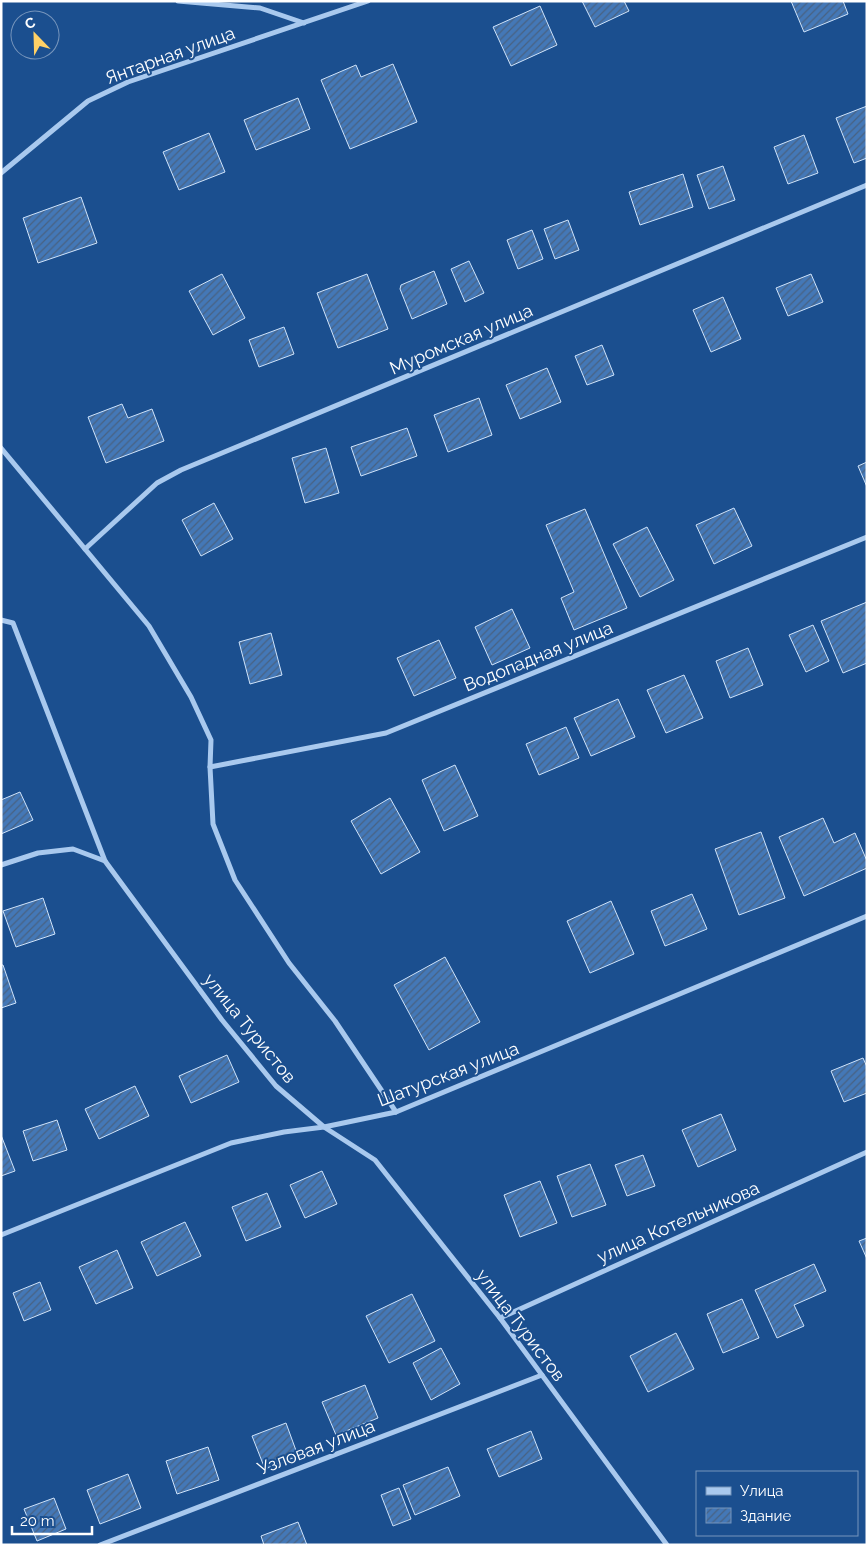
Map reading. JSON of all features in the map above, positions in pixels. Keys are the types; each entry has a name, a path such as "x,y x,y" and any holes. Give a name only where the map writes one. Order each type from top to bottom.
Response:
{"street":[{"path":"178,1 260,8 304,23"},
{"name":"Янтарная улица","path":"1,173 88,101 128,82 368,1"},
{"name":"Муромская улица","path":"85,549 157,483 181,470 867,185"},
{"path":"1,448 149,626 191,697 211,740 210,767 213,824 235,880 290,963 335,1021 396,1112"},
{"name":"Водопадная улица","path":"210,767 386,733 867,537"},
{"name":"улица Туристов","path":"1,620 13,623 106,861 222,1020 276,1086 324,1127 375,1160 500,1318 667,1545"},
{"path":"1,865 38,853 73,849 106,861"},
{"name":"Шатурская улица","path":"1,1235 231,1143 396,1112 867,916"},
{"name":"улица Котельникова","path":"500,1318 867,1152"},
{"name":"Узловая улица","path":"100,1545 542,1375"}],"building":[{"path":"582,1 624,1 629,11 595,27"},
{"path":"791,1 843,1 848,14 804,32"},
{"path":"540,6 557,45 511,66 493,27"},
{"path":"393,64 417,122 350,149 321,80 356,65 361,77"},
{"path":"298,98 310,129 256,150 244,120"},
{"path":"867,106 867,158 854,163 836,118"},
{"path":"209,133 225,172 179,190 163,152"},
{"path":"804,135 818,173 788,184 774,147"},
{"path":"723,166 735,200 709,209 697,175"},
{"path":"683,174 693,207 640,225 629,192"},
{"path":"81,197 97,243 38,263 23,218"},
{"path":"568,220 579,250 555,259 544,229"},
{"path":"532,230 543,259 518,269 507,240"},
{"path":"469,261 484,293 465,302 451,269"},
{"path":"434,271 447,304 412,319 400,289 401,285"},
{"path":"222,274 245,318 213,335 189,291"},
{"path":"367,274 388,329 338,348 317,293"},
{"path":"811,274 823,302 788,316 776,288"},
{"path":"723,297 741,339 711,352 693,310"},
{"path":"284,327 294,354 259,367 249,340"},
{"path":"602,345 614,375 587,385 575,356"},
{"path":"547,368 561,402 520,419 506,385"},
{"path":"479,398 492,435 448,452 434,415"},
{"path":"122,404 128,418 152,409 164,441 106,463 88,417"},
{"path":"407,428 417,456 361,476 351,447"},
{"path":"326,448 339,493 305,503 292,458"},
{"path":"867,462 867,487 858,466"},
{"path":"214,503 233,539 201,556 182,520"},
{"path":"734,508 752,546 714,564 696,525"},
{"path":"585,509 627,608 574,630 561,598 574,592 546,525"},
{"path":"647,527 674,580 640,597 613,544"},
{"path":"867,602 867,663 843,673 821,621"},
{"path":"512,609 530,648 492,665 475,627"},
{"path":"813,625 829,661 806,672 789,635"},
{"path":"271,633 282,675 250,684 239,642"},
{"path":"439,640 456,678 414,696 397,658"},
{"path":"748,648 763,685 730,698 716,661"},
{"path":"684,675 703,718 666,733 647,690"},
{"path":"618,699 635,737 591,756 574,718"},
{"path":"566,727 579,758 539,775 526,744"},
{"path":"455,765 478,816 444,831 422,780"},
{"path":"20,792 33,820 1,834 1,800"},
{"path":"390,798 420,852 381,874 351,821"},
{"path":"823,818 834,843 855,833 867,861 867,868 804,896 779,837"},
{"path":"761,832 785,898 739,915 715,849"},
{"path":"692,894 707,929 665,946 651,911"},
{"path":"43,898 55,934 16,947 3,911"},
{"path":"611,901 634,954 590,973 567,921"},
{"path":"445,957 480,1022 429,1050 394,985"},
{"path":"1,965 3,965 16,1003 1,1008"},
{"path":"227,1055 239,1082 191,1103 179,1076"},
{"path":"863,1058 867,1067 867,1093 844,1102 831,1071"},
{"path":"135,1086 149,1116 99,1139 85,1109"},
{"path":"721,1114 736,1150 698,1167 682,1130"},
{"path":"57,1120 67,1150 33,1161 23,1131"},
{"path":"1,1135 15,1171 1,1176"},
{"path":"643,1155 655,1186 627,1196 615,1165"},
{"path":"590,1164 606,1205 572,1217 557,1176"},
{"path":"322,1171 337,1204 305,1218 290,1185"},
{"path":"540,1181 557,1223 520,1237 504,1195"},
{"path":"267,1193 281,1227 246,1241 232,1207"},
{"path":"185,1222 201,1256 157,1276 141,1242"},
{"path":"867,1238 867,1259 859,1241"},
{"path":"117,1250 133,1288 96,1304 79,1267"},
{"path":"814,1264 826,1291 794,1305 804,1326 777,1338 755,1290"},
{"path":"40,1282 51,1310 24,1321 13,1293"},
{"path":"412,1294 435,1341 389,1363 366,1316"},
{"path":"742,1299 759,1338 723,1353 707,1314"},
{"path":"676,1333 694,1369 648,1392 630,1356"},
{"path":"441,1348 460,1384 431,1400 413,1363"},
{"path":"365,1385 378,1418 336,1435 322,1402"},
{"path":"286,1423 298,1456 265,1469 252,1436"},
{"path":"531,1431 542,1459 499,1477 487,1449"},
{"path":"208,1447 219,1480 177,1494 166,1461"},
{"path":"448,1467 460,1496 415,1515 403,1485"},
{"path":"128,1474 141,1508 100,1524 87,1490"},
{"path":"399,1488 411,1519 393,1526 381,1495"},
{"path":"54,1498 66,1529 37,1541 24,1509"},
{"path":"298,1522 307,1545 264,1545 261,1536"}]}
